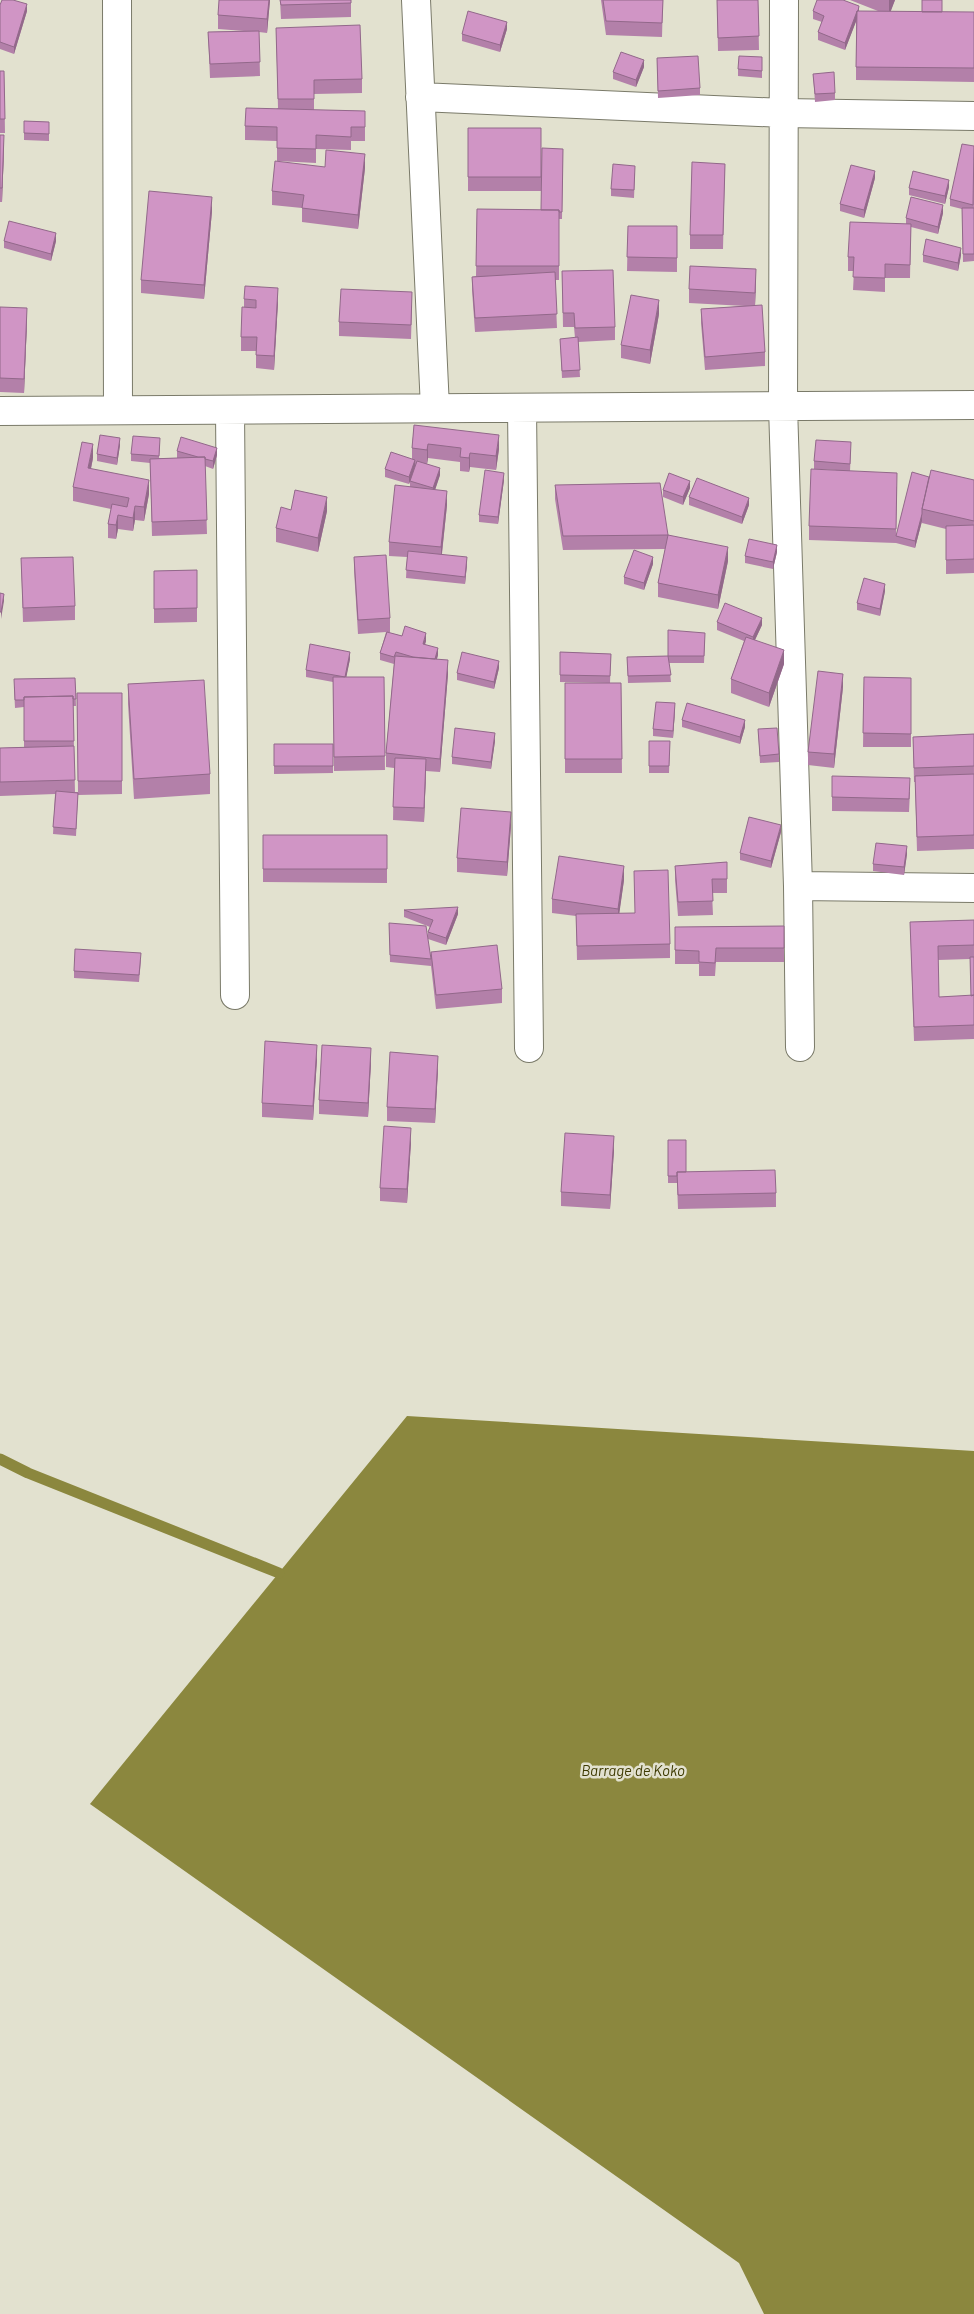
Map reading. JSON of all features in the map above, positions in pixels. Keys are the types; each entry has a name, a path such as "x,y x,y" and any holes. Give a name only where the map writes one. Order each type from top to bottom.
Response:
{"street":[{"path":"117,0 118,410"},
{"path":"416,0 435,408"},
{"path":"784,0 783,406 798,886 800,1046"},
{"path":"420,98 783,113 974,116"},
{"path":"0,411 974,405"},
{"path":"522,408 529,1048"},
{"path":"230,410 235,995"},
{"path":"798,886 974,888"}],"water":[{"name":"Barrage de Koko","path":"407,1416 974,1451 974,2314 764,2314 739,2263 90,1804"}],"building":[{"path":"2,0 13,0 27,4 14,47 0,42 0,5"},
{"path":"219,0 269,0 267,19 218,15"},
{"path":"280,0 351,0 351,3 281,5"},
{"path":"603,0 663,0 662,23 606,21"},
{"path":"717,0 758,0 759,36 718,38"},
{"path":"817,0 843,0 859,6 845,43 818,32 824,16 813,11"},
{"path":"922,0 942,0 942,12 922,12"},
{"path":"468,11 507,22 500,45 462,34"},
{"path":"857,11 974,12 974,68 856,67"},
{"path":"360,25 362,79 314,80 314,99 278,99 276,28"},
{"path":"259,31 260,62 210,64 208,32"},
{"path":"621,52 644,60 636,80 613,72"},
{"path":"698,56 700,88 658,91 657,58"},
{"path":"739,56 762,57 762,71 738,69"},
{"path":"0,71 4,71 5,119 0,119"},
{"path":"834,72 835,93 815,94 813,74"},
{"path":"246,108 365,111 365,127 351,127 351,137 316,135 316,149 277,148 277,127 245,126"},
{"path":"24,121 49,122 49,134 24,133"},
{"path":"468,128 541,128 541,177 468,177"},
{"path":"0,135 4,135 2,188 0,188"},
{"path":"962,144 974,146 973,205 950,199"},
{"path":"542,148 563,149 562,212 559,212 559,210 541,210"},
{"path":"326,150 365,154 358,215 302,208 304,195 272,191 275,161 325,167"},
{"path":"692,162 725,164 723,235 690,235"},
{"path":"613,164 635,166 634,190 611,189"},
{"path":"851,165 875,171 864,210 840,204"},
{"path":"913,171 949,180 945,196 909,188"},
{"path":"149,191 212,197 204,285 141,280"},
{"path":"911,197 943,205 938,227 906,218"},
{"path":"962,208 974,208 974,254 963,254"},
{"path":"477,209 559,210 559,266 476,266"},
{"path":"9,221 56,233 51,254 4,241"},
{"path":"850,222 911,224 910,265 885,264 885,278 853,277 854,257 848,257"},
{"path":"628,226 677,226 677,258 627,257"},
{"path":"926,239 961,248 958,263 923,255"},
{"path":"690,266 756,269 755,293 689,289"},
{"path":"613,270 615,327 575,328 574,313 563,313 562,271"},
{"path":"555,272 557,314 475,318 472,277"},
{"path":"245,286 278,288 274,356 256,355 257,337 241,337 242,307 256,308 256,300 244,299"},
{"path":"341,289 412,292 411,325 339,322"},
{"path":"631,295 659,300 650,350 621,345"},
{"path":"762,305 765,352 705,357 701,309"},
{"path":"0,307 27,308 24,379 0,378"},
{"path":"578,337 580,370 562,371 560,339"},
{"path":"414,425 499,435 496,456 470,453 469,458 460,457 461,448 428,444 427,450 412,448"},
{"path":"100,435 120,438 117,458 97,454"},
{"path":"133,436 160,438 159,456 131,454"},
{"path":"181,437 217,448 213,461 205,459 205,457 177,451"},
{"path":"816,440 851,442 850,464 814,461"},
{"path":"82,442 93,444 88,468 149,480 144,507 135,506 133,518 118,515 116,525 108,524 112,504 127,507 129,498 73,487"},
{"path":"391,452 415,460 409,477 385,469"},
{"path":"205,457 207,520 152,522 150,459"},
{"path":"417,461 440,468 433,488 410,481"},
{"path":"811,469 897,473 896,529 809,526"},
{"path":"485,470 504,473 498,517 479,515"},
{"path":"931,470 974,480 974,521 922,509"},
{"path":"912,472 929,477 915,541 896,536"},
{"path":"669,473 690,481 683,497 663,490"},
{"path":"697,478 749,498 742,517 689,497"},
{"path":"660,483 668,535 563,536 555,485"},
{"path":"395,485 447,491 441,547 389,542"},
{"path":"295,490 327,497 318,538 276,528 281,507 291,510"},
{"path":"974,525 974,559 946,560 946,526"},
{"path":"668,535 728,547 718,595 658,583"},
{"path":"749,539 777,545 773,562 745,556"},
{"path":"634,550 653,557 644,583 624,577"},
{"path":"408,551 467,557 465,577 406,570"},
{"path":"386,555 390,618 358,620 354,557"},
{"path":"73,557 75,606 23,608 21,558"},
{"path":"197,570 197,608 154,609 154,571"},
{"path":"864,578 885,584 880,609 857,603"},
{"path":"0,593 4,594 1,612 0,612"},
{"path":"725,603 762,618 753,637 717,622"},
{"path":"405,626 426,633 423,644 438,648 435,659 413,657 396,652 394,657 380,653 387,632 402,636"},
{"path":"668,630 705,633 704,656 668,656"},
{"path":"746,637 784,650 769,693 731,679"},
{"path":"310,644 350,652 345,677 306,670"},
{"path":"462,652 499,661 494,682 457,673"},
{"path":"560,652 611,654 610,676 560,675"},
{"path":"395,656 448,660 440,759 386,753"},
{"path":"668,656 671,675 628,676 627,657"},
{"path":"818,671 843,674 834,754 808,752"},
{"path":"333,677 384,677 385,756 334,757"},
{"path":"864,677 911,678 911,734 863,733"},
{"path":"75,678 76,699 73,699 73,696 24,697 24,700 15,700 14,679"},
{"path":"204,680 210,774 134,779 128,684"},
{"path":"565,683 621,683 622,759 565,759"},
{"path":"77,693 122,693 122,781 78,781"},
{"path":"73,696 74,741 24,741 24,697"},
{"path":"656,702 675,703 673,731 653,729"},
{"path":"687,703 745,720 740,737 682,720"},
{"path":"455,728 495,733 491,762 452,757"},
{"path":"777,728 779,754 760,756 758,729"},
{"path":"974,734 974,766 914,768 913,737"},
{"path":"649,741 670,741 669,766 649,766"},
{"path":"274,744 333,744 333,766 274,766"},
{"path":"74,746 75,780 0,782 0,748"},
{"path":"395,758 426,759 424,808 393,807"},
{"path":"974,774 974,835 917,837 915,776"},
{"path":"832,776 910,778 909,799 832,797"},
{"path":"56,791 78,793 76,829 53,827"},
{"path":"461,808 511,812 507,862 457,858"},
{"path":"749,817 781,825 771,861 740,853"},
{"path":"263,835 387,835 387,869 263,869"},
{"path":"876,843 907,846 904,867 873,864"},
{"path":"559,856 624,866 618,909 552,899"},
{"path":"727,862 727,879 712,879 713,901 678,902 675,866"},
{"path":"668,870 670,944 577,946 576,914 635,913 634,871"},
{"path":"458,907 446,938 428,932 433,920 404,910"},
{"path":"974,920 974,945 938,946 939,997 974,995 974,1025 914,1027 910,922"},
{"path":"389,923 426,926 431,959 390,955"},
{"path":"784,926 784,948 716,948 715,963 699,962 699,951 675,950 675,927"},
{"path":"497,945 502,989 436,995 431,952"},
{"path":"75,949 141,953 139,975 74,971"},
{"path":"970,957 974,957 974,995 971,996"},
{"path":"265,1041 317,1045 313,1106 262,1103"},
{"path":"322,1045 371,1048 368,1103 319,1100"},
{"path":"390,1052 438,1056 435,1109 387,1107"},
{"path":"384,1126 411,1128 407,1189 380,1188"},
{"path":"565,1133 614,1136 610,1195 561,1192"},
{"path":"668,1140 686,1140 686,1172 677,1172 677,1176 668,1176"},
{"path":"775,1170 776,1193 678,1195 677,1172"}],"waterway":[{"path":"0,1459 28,1473 279,1573"}]}
